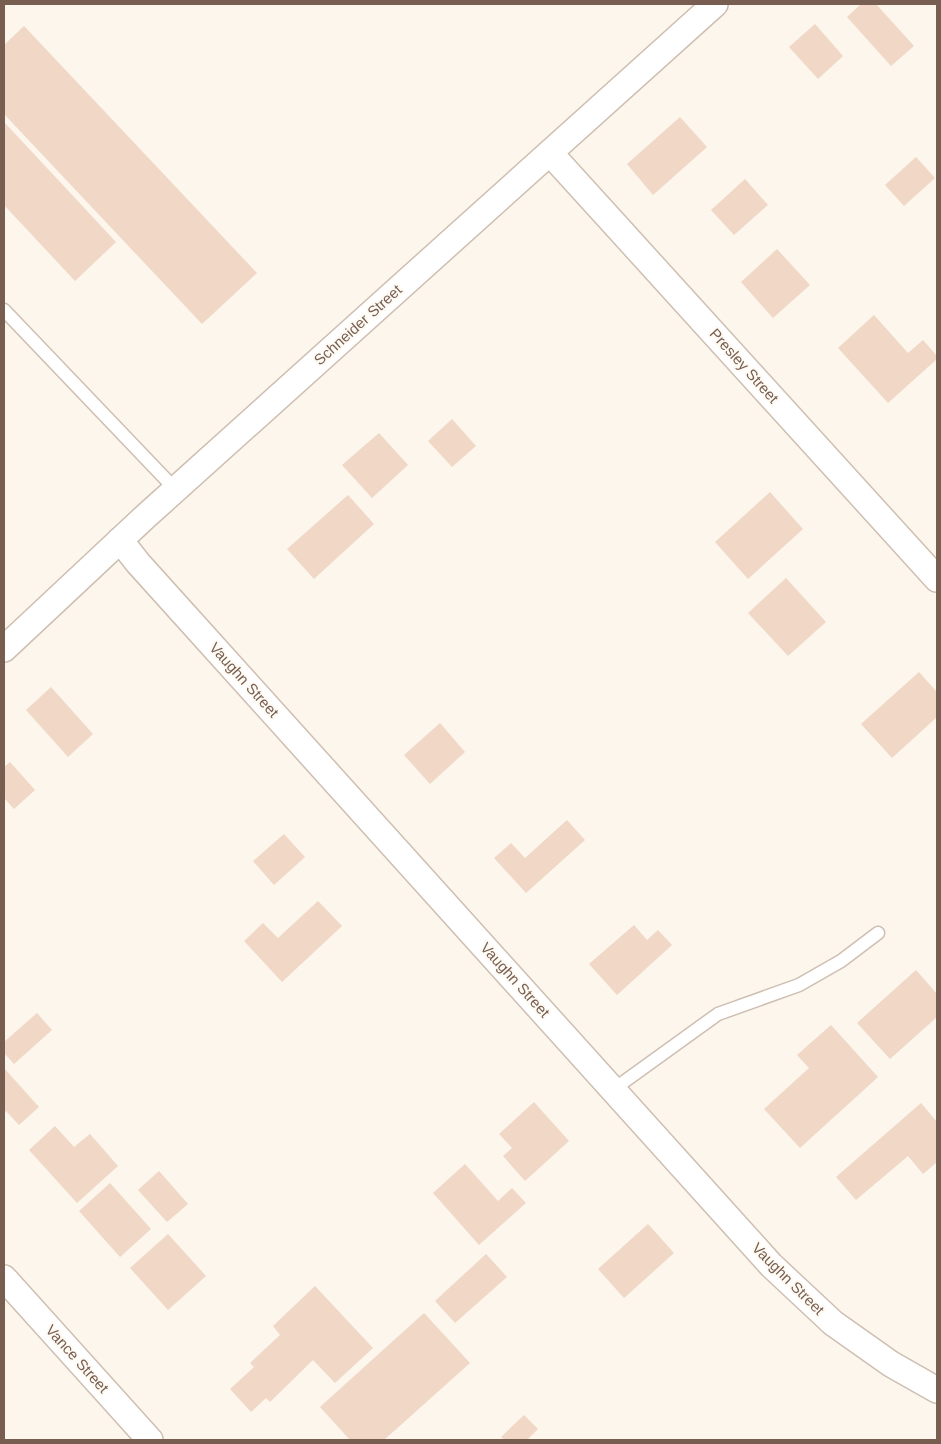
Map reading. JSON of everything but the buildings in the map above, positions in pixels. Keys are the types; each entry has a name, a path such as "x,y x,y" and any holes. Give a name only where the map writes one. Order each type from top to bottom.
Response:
{"street":[{"name":"Schneider Street","path":"4,649 120,540 715,4"},
{"name":"Presley Street","path":"550,153 937,579"},
{"name":"Vaughn Street","path":"120,540 158,585 771,1265 833,1323 891,1364 937,1390"},
{"name":"Vance Street","path":"4,1278 150,1440"}],"lane":[{"path":"4,310 176,490"},
{"path":"614,1089 718,1014 799,985 841,961 878,933"}]}
